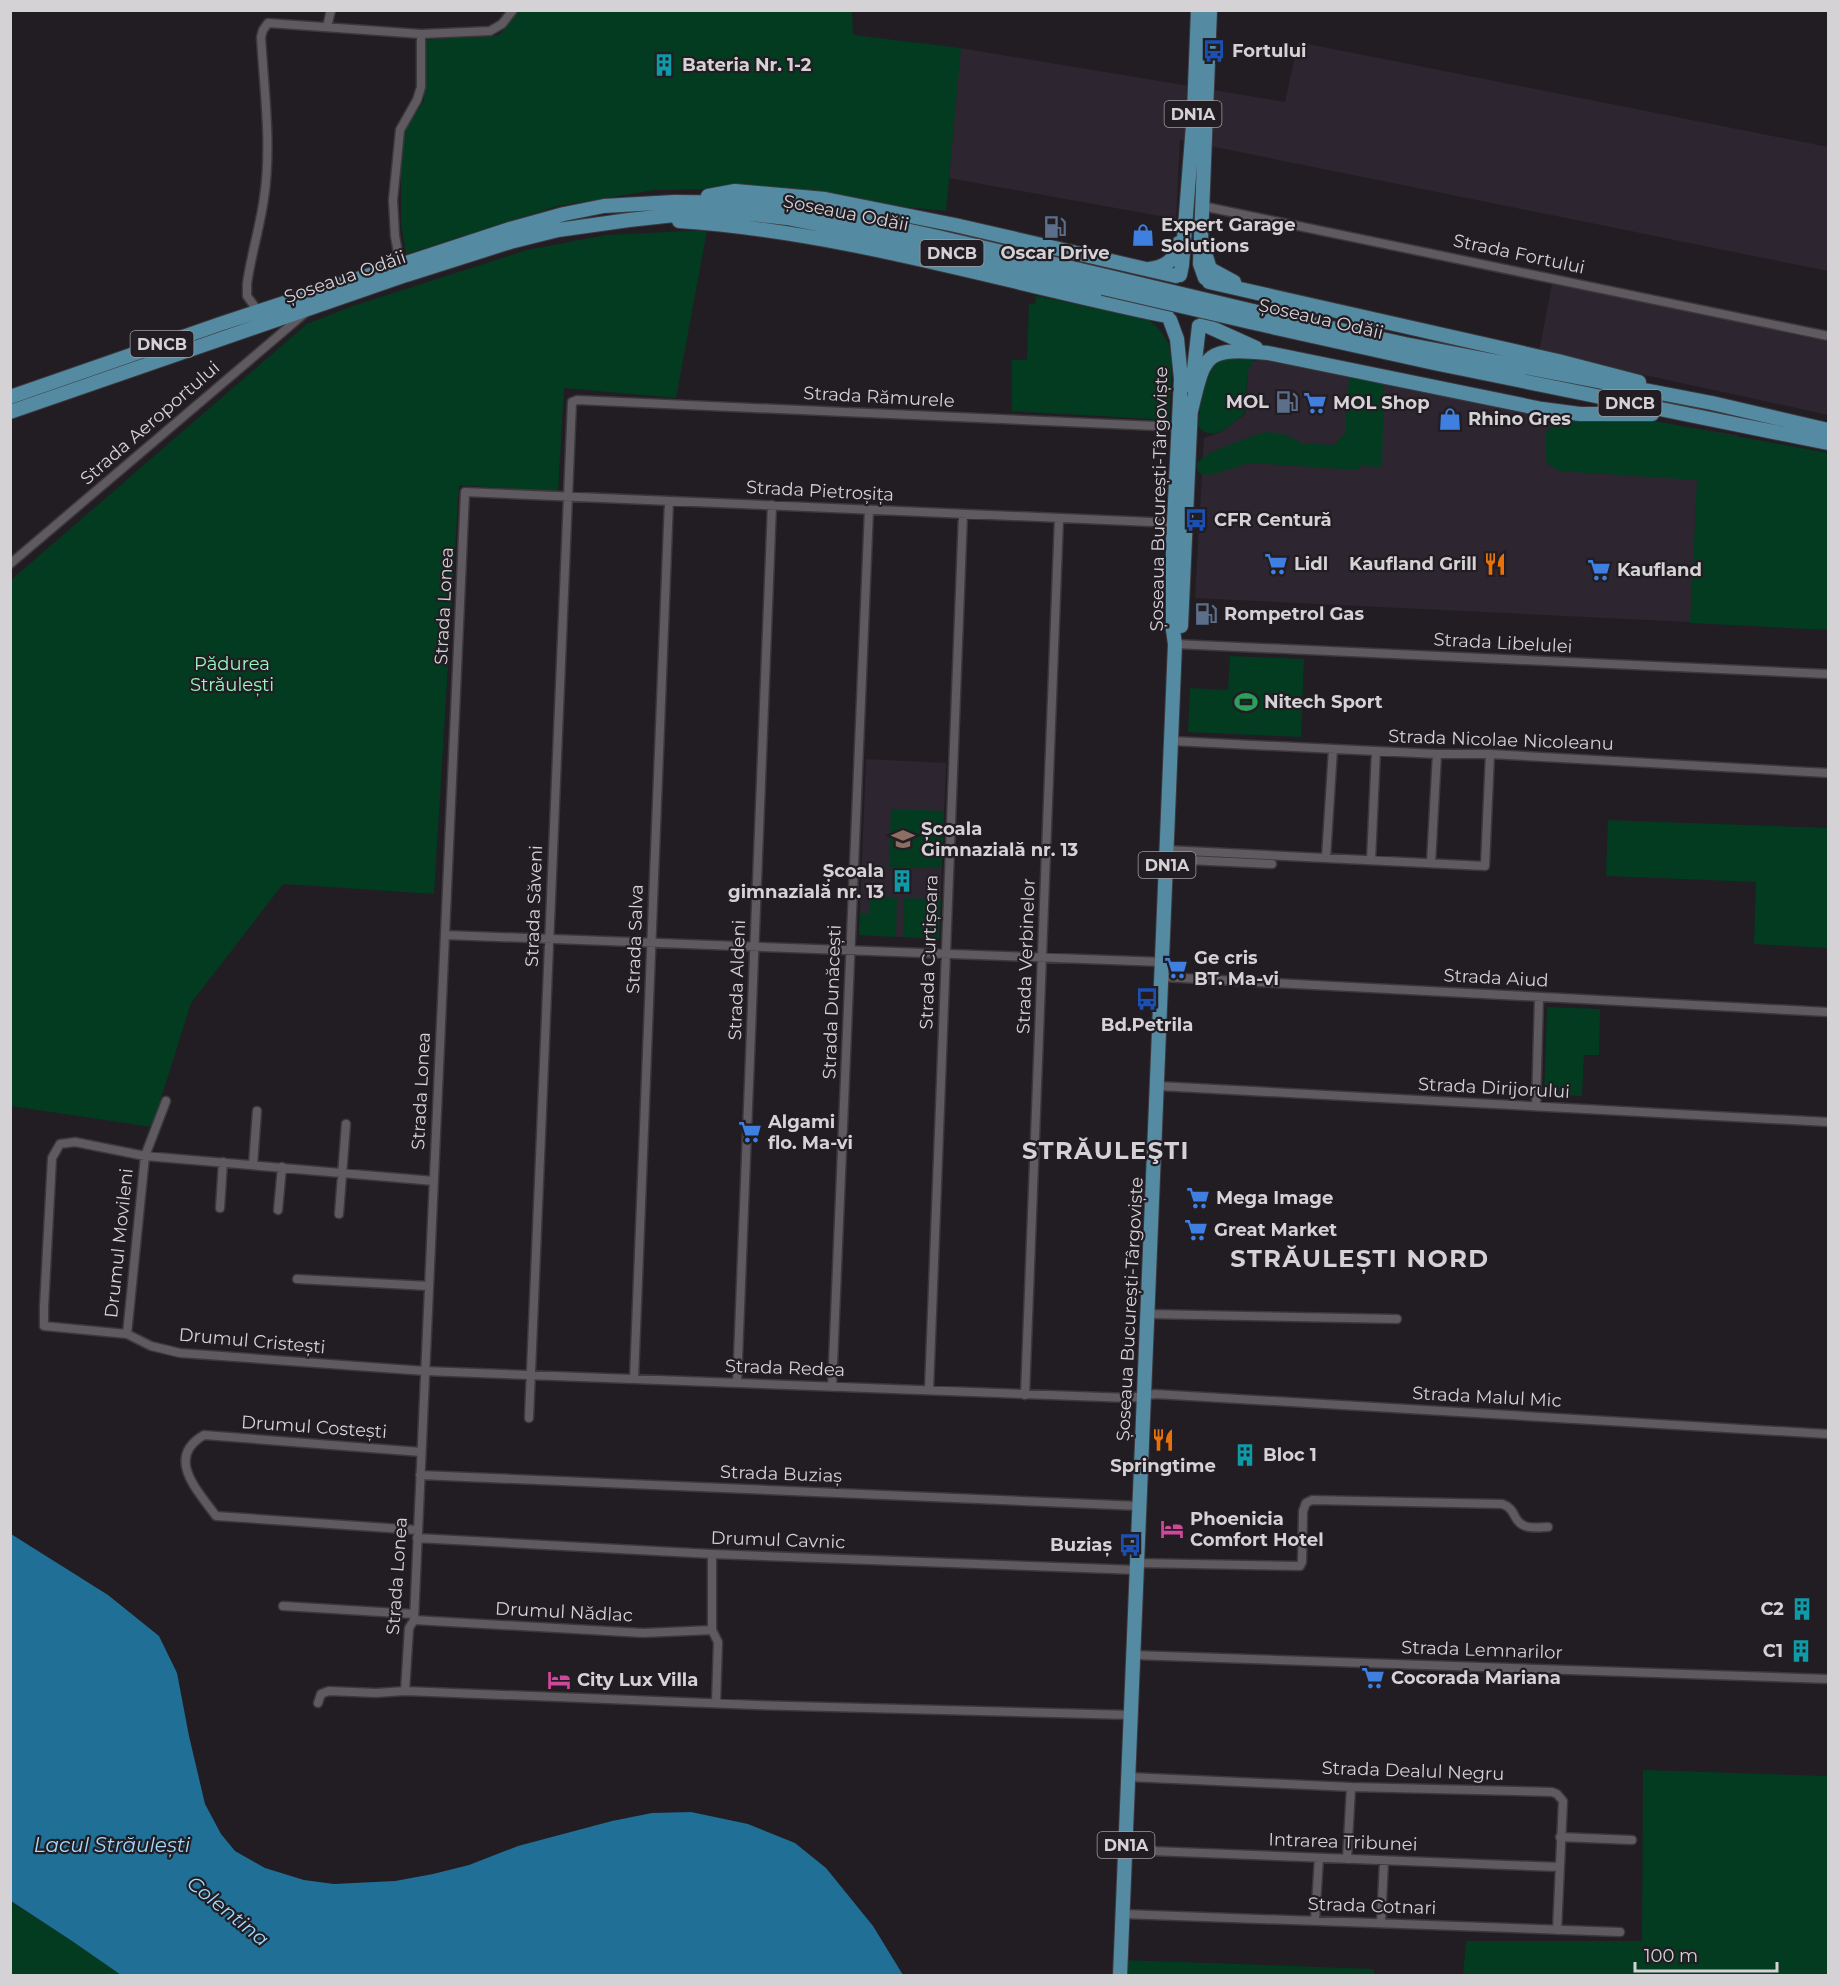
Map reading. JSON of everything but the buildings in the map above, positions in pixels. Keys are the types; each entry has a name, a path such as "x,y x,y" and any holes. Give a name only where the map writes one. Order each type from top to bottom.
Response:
{"main road":[{"name":"DN1A","path":"1168,318 1163,309 1162,294 1165,287 1178,275 1182,265 1198,10"},
{"name":"DN1A","path":"1201,325 1216,308 1216,294 1200,264 1210,10"},
{"path":"674,202 735,191 825,199 955,225 1147,270 1178,275 1190,273 1207,280 1275,297 1558,361 1712,403"},
{"name":"Șoseaua Odăii","path":"10,397 400,264 510,229 604,206 674,202 760,203 812,210 929,235 1104,282"},
{"path":"1202,208 1206,255 1210,269 1229,281 1258,289 1275,297"},
{"name":"Șoseaua Odăii","path":"10,412 406,275 538,234 597,224 702,212 787,218 1104,282 1252,316 1434,363 1828,443"},
{"path":"1147,270 1168,264 1174,257 1186,218"},
{"path":"647,219 717,223 820,238 1168,318 1183,327 1201,325 1268,353"},
{"name":"Șoseaua Odăii","path":"1252,316 1712,403 1828,429"},
{"name":"Șoseaua București-Târgoviște","path":"1120,1976 1175,644 1173,630 1174,523 1180,367 1177,339 1168,318"},
{"name":"Șoseaua București-Târgoviște","path":"1175,644 1180,632 1182,604 1194,357 1201,325"},
{"path":"1190,415 1201,373 1208,360 1214,355 1230,350 1268,353 1542,410 1580,414 1633,413 1710,418"}],"street":[{"path":"327,27 331,10"},
{"path":"258,311 247,296 246,284 264,198 267,169 261,37 268,23 421,34 490,31 502,24 513,10"},
{"path":"400,264 394,217 394,188 400,130 417,100 421,87 421,34"},
{"name":"Strada Fortului","path":"1202,208 1828,336"},
{"name":"Strada Aeroportului","path":"10,564 311,308"},
{"name":"Strada Rămurele","path":"577,400 1179,427"},
{"name":"Strada Săveni","path":"529,1418 571,405 577,400"},
{"name":"Strada Pietroșița","path":"465,492 1174,523"},
{"name":"Strada Lonea","path":"405,1691 409,1628 414,1617 465,492"},
{"name":"Strada Salva","path":"634,1379 669,501"},
{"name":"Strada Aldeni","path":"737,1383 772,506"},
{"name":"Strada Dunăcești","path":"832,1387 869,510"},
{"name":"Strada Curtișoara","path":"929,1390 963,514"},
{"name":"Strada Verbinelor","path":"1025,1395 1059,518"},
{"name":"Strada Libelulei","path":"1175,644 1828,674"},
{"name":"Strada Nicolae Nicoleanu","path":"1172,741 1377,752 1490,754 1828,773"},
{"path":"1326,858 1333,749"},
{"path":"1371,860 1377,752"},
{"path":"1431,863 1437,754"},
{"path":"1167,854 1326,858 1485,866 1490,754"},
{"path":"1167,854 1272,864"},
{"path":"445,935 1163,962"},
{"name":"Strada Aiud","path":"1162,977 1828,1012"},
{"path":"1536,1106 1539,997"},
{"name":"Strada Dirijorului","path":"1158,1086 1828,1122"},
{"name":"Drumul Movileni","path":"127,1334 145,1156 166,1101"},
{"path":"253,1165 257,1111"},
{"path":"339,1214 346,1124"},
{"name":"Drumul Cristești","path":"145,1156 75,1142 60,1144 56,1150 52,1158 44,1326 127,1334 151,1346 180,1353 425,1371"},
{"path":"145,1156 434,1181"},
{"path":"220,1208 223,1162"},
{"path":"278,1210 282,1167"},
{"path":"297,1279 429,1286"},
{"path":"1147,1314 1397,1319"},
{"name":"Strada Redea","path":"425,1371 1025,1395 1144,1397"},
{"name":"Strada Malul Mic","path":"1144,1397 1155,1394 1828,1434"},
{"name":"Drumul Costești","path":"216,1516 188,1476 185,1466 187,1451 195,1440 204,1435 421,1452"},
{"name":"Strada Buziaș","path":"420,1475 1140,1506"},
{"name":"Drumul Cavnic","path":"216,1516 417,1534 712,1554 1138,1566 1300,1566 1303,1511 1306,1503 1312,1500 1502,1504 1511,1508 1520,1524 1526,1527 1548,1527"},
{"path":"712,1554 712,1630 718,1642 716,1703"},
{"name":"Drumul Nădlac","path":"283,1606 643,1633 712,1630"},
{"name":"Strada Lemnarilor","path":"1133,1655 1828,1678"},
{"path":"318,1703 321,1694 328,1690 376,1693 405,1691 1131,1715"},
{"name":"Strada Dealul Negru","path":"1129,1777 1351,1787 1552,1792 1563,1801 1557,1930"},
{"path":"1347,1859 1351,1787"},
{"path":"1560,1837 1632,1840"},
{"name":"Intrarea Tribunei","path":"1126,1850 1559,1867"},
{"path":"1315,1920 1319,1858"},
{"path":"1381,1923 1384,1861"},
{"name":"Strada Cotnari","path":"1124,1914 1620,1932"}],"shaded area":[{"path":"1298,42 1828,147 1828,271 1180,140 1176,219 949,178 960,48 1285,102"},
{"path":"1552,284 1828,342 1828,415 1539,352"},
{"path":"1261,358 1737,435 1729,624 1195,598 1204,438 1221,432 1245,414 1248,371 1252,362"},
{"name":"Școala Gimnazială nr. 13","path":"866,759 946,763 939,939 859,935"}],"green space":[{"path":"519,11 852,11 853,35 961,48 946,211 733,189 654,190 558,206 406,254 401,223 401,146 407,124 424,101 426,41 495,36 500,34"},
{"name":"Pădurea Străulești","path":"707,230 676,398 564,388 558,492 459,485 434,894 283,884 191,1003 152,1127 11,1106 11,580 307,324 350,307 527,250 606,235"},
{"path":"1036,296 1146,318 1156,326 1166,339 1170,350 1169,420 1012,411 1012,360 1027,360 1029,304 1035,304"},
{"path":"1226,357 1254,359 1248,371 1244,414 1221,431 1210,433 1198,426 1203,390 1212,365 1218,359"},
{"path":"1349,376 1384,384 1382,467 1360,466 1359,470 1249,463 1211,475 1201,474 1197,470 1197,463 1209,453 1266,432 1287,435 1301,443 1334,445 1345,433"},
{"path":"1569,419 1643,419 1828,453 1828,630 1690,623 1697,480 1559,471 1548,464 1545,458 1546,432 1554,423"},
{"name":"Nitech Sport","path":"1230,656 1304,659 1301,737 1188,732 1190,688 1228,690"},
{"path":"891,809 944,811 942,868 889,867"},
{"path":"1608,820 1828,828 1828,948 1754,944 1756,882 1606,876"},
{"path":"870,897 897,898 896,937 859,935 860,914 870,914"},
{"path":"904,898 941,899 939,939 903,937"},
{"path":"1547,1007 1600,1009 1599,1055 1584,1055 1582,1096 1544,1095"},
{"path":"1643,1770 1828,1776 1828,1975 1463,1975 1466,1941 1642,1941"},
{"path":"10,1901 72,1941 121,1975 11,1975"},
{"path":"1121,1960 1374,1969 1374,1976 1120,1976"}],"water":[{"name":"Lacul Străulești","path":"11,1534 108,1595 159,1636 177,1673 205,1804 221,1834 235,1851 265,1868 304,1880 334,1884 395,1881 469,1865 518,1846 612,1821 652,1813 691,1812 748,1824 795,1843 826,1868 873,1926 903,1975 121,1975 11,1901"}],"place":[{"name":"Fortului","path":"1214,51"},
{"name":"Bateria Nr. 1-2","path":"664,65"},
{"name":"Oscar Drive","path":"1055,227"},
{"name":"Expert Garage Solutions","path":"1143,235"},
{"name":"MOL","path":"1287,402"},
{"name":"MOL Shop","path":"1315,403"},
{"name":"Rhino Gres","path":"1450,419"},
{"name":"CFR Centură","path":"1196,520"},
{"name":"Lidl","path":"1276,564"},
{"name":"Kaufland Grill","path":"1495,564"},
{"name":"Kaufland","path":"1599,570"},
{"name":"Rompetrol Gas","path":"1206,614"},
{"name":"Nitech Sport","path":"1246,702"},
{"name":"Școala Gimnazială nr. 13","path":"903,839"},
{"name":"Școala gimnazială nr. 13","path":"902,881"},
{"name":"Ge cris BT. Ma-vi","path":"1176,968"},
{"name":"Bd.Petrila","path":"1147,999"},
{"name":"Algami flo. Ma-vi","path":"750,1132"},
{"name":"Mega Image","path":"1198,1198"},
{"name":"Great Market","path":"1196,1230"},
{"name":"Springtime","path":"1163,1440"},
{"name":"Bloc 1","path":"1245,1455"},
{"name":"Phoenicia Comfort Hotel","path":"1172,1529"},
{"name":"Buziaș","path":"1130,1545"},
{"name":"C2","path":"1802,1609"},
{"name":"C1","path":"1801,1651"},
{"name":"Cocorada Mariana","path":"1373,1678"},
{"name":"City Lux Villa","path":"559,1680"}],"district":[{"name":"STRĂULEŞTI","path":"1106,1151"},
{"name":"STRĂULEȘTI NORD","path":"1360,1259"}],"water label":[{"name":"Colentina","path":"228,1911"}]}
